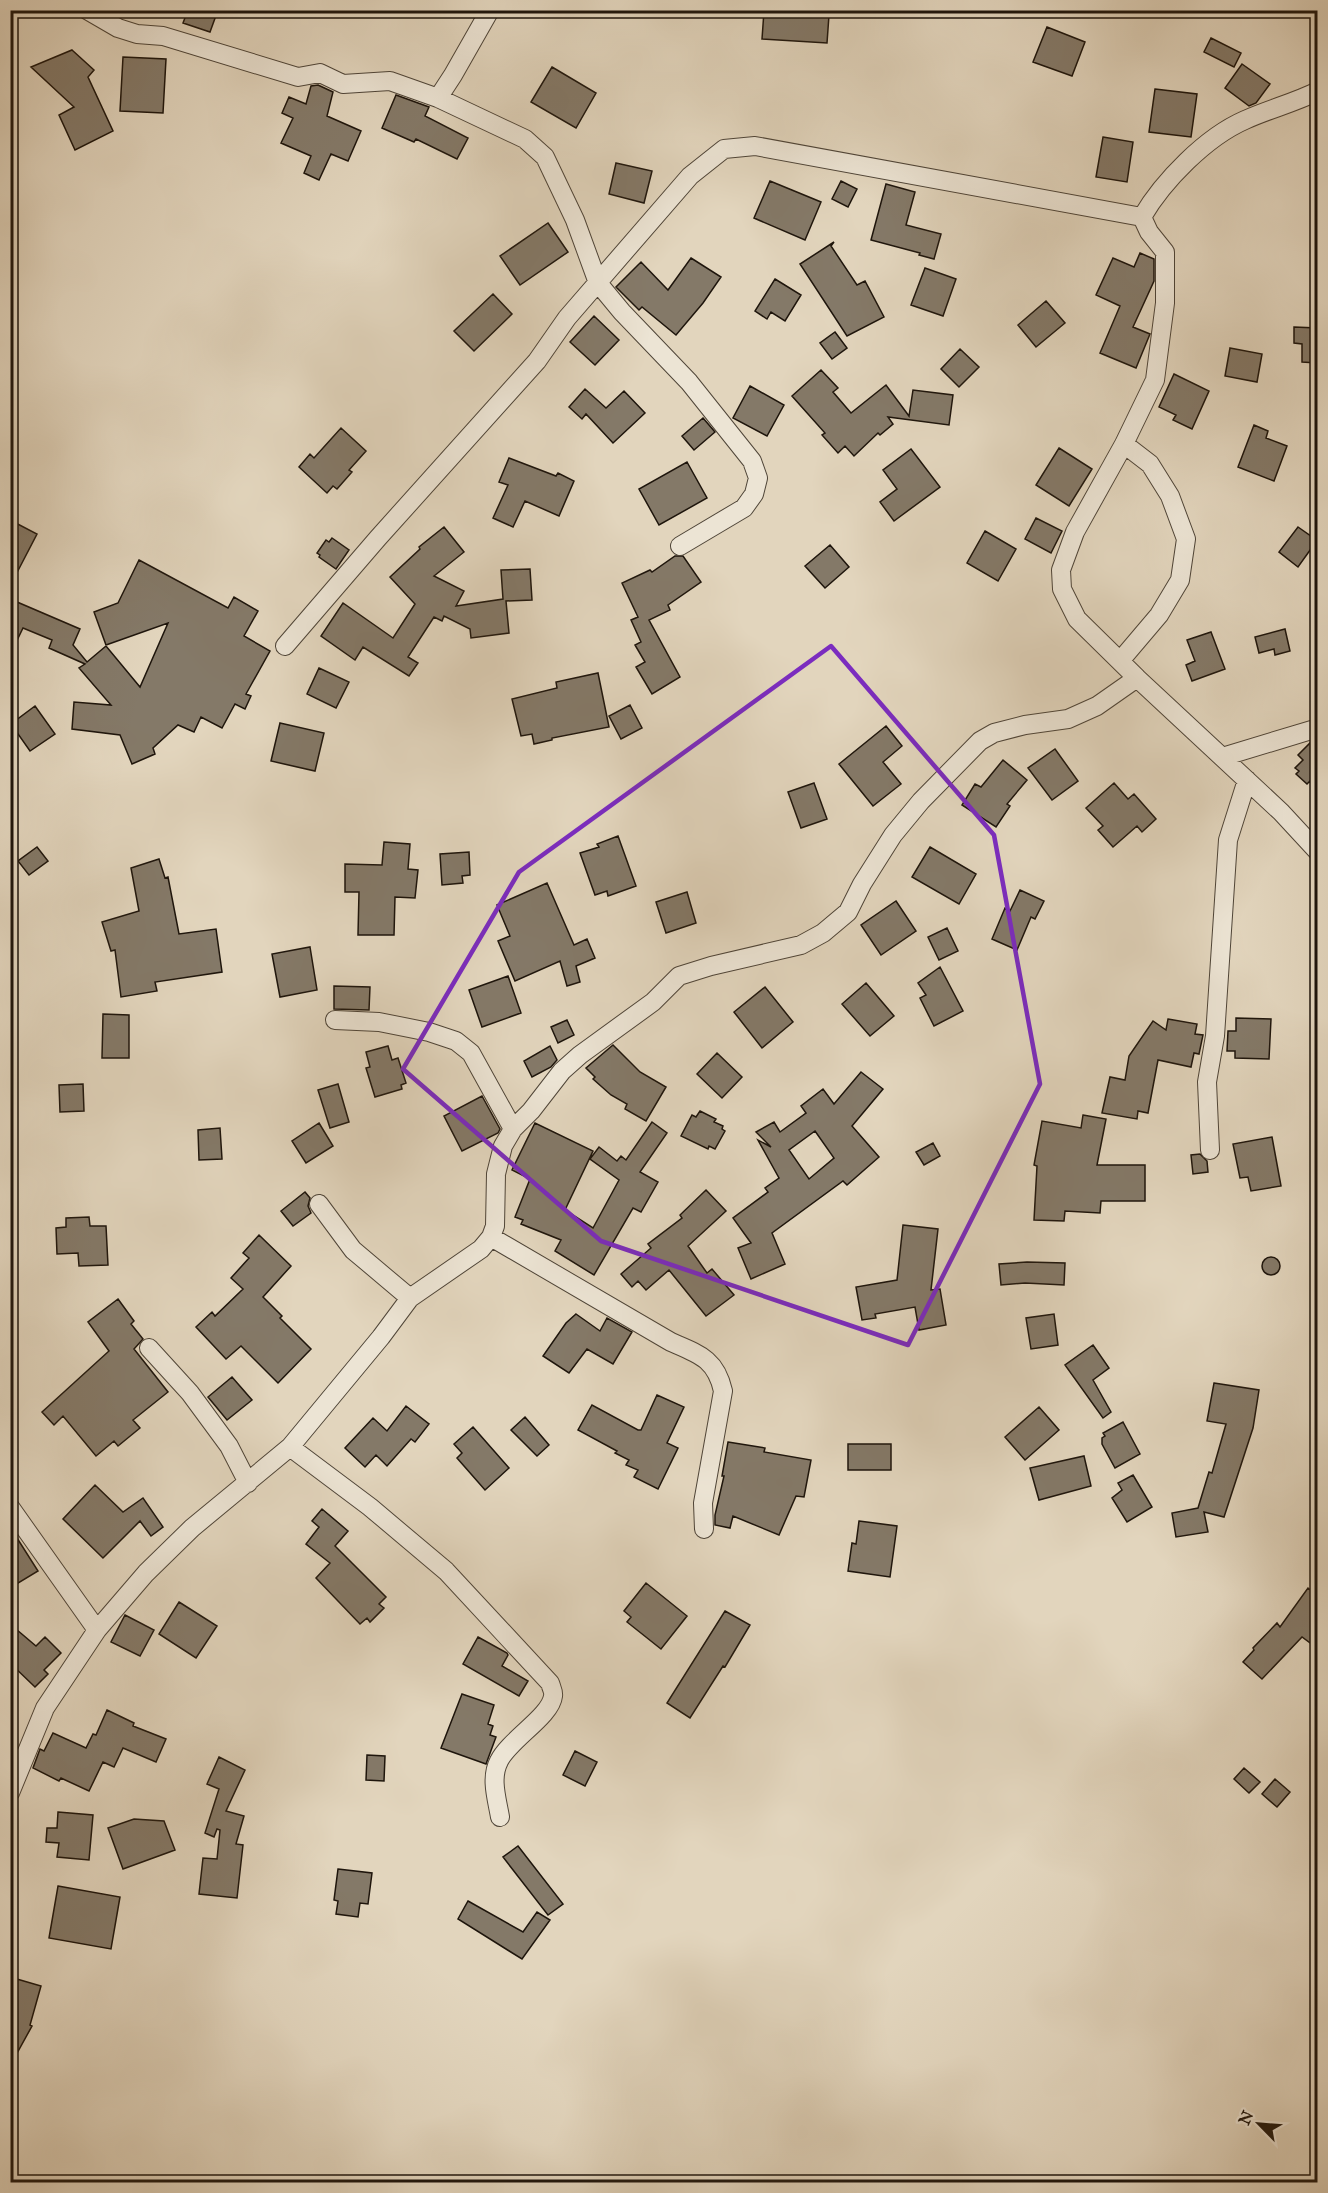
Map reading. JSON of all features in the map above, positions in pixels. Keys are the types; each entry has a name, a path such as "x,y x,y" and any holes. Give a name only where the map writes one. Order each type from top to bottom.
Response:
{"street":[{"path":"87,10 118,28 163,36 298,77 320,73 343,84 390,81 438,98 525,139 545,157 575,220 598,283 622,312 689,382 752,461 758,478 754,494 744,508 680,546"},
{"path":"438,98 490,10"},
{"path":"1142,217 1155,195 1207,144 1243,121 1317,91"},
{"path":"285,646 378,538 537,361 567,318 690,176 724,149 755,146 1142,217"},
{"path":"1142,217 1149,232 1165,252 1165,303 1155,380 1124,444 1075,532 1061,570 1062,589 1077,619 1281,812 1317,852"},
{"path":"1120,661 1159,615 1180,580 1186,539 1170,496 1150,464 1124,444"},
{"path":"10,1793 45,1708 97,1630 146,1573 192,1528 290,1447 381,1337 410,1298 481,1249 491,1237 495,1226 496,1174 502,1146 513,1129 531,1111 562,1071 580,1055 653,1002 679,976 711,966 801,945 823,933 848,912 893,835 921,801 980,741 994,733 1025,725 1068,719 1097,706 1137,678"},
{"path":"1222,757 1317,728"},
{"path":"1210,1150 1207,1082 1215,1036 1228,840 1247,780"},
{"path":"335,1020 379,1022 429,1032 456,1041 471,1053 513,1129"},
{"path":"319,1204 353,1250 410,1298"},
{"path":"491,1237 671,1342 702,1356 719,1376 723,1391 703,1503 704,1529"},
{"path":"149,1348 190,1393 229,1446 248,1483"},
{"path":"290,1447 370,1507 446,1571 550,1683 554,1695 549,1708 514,1741 498,1761 494,1781 500,1817"},
{"path":"10,1507 97,1630"}],"highlighted area":[{"path":"831,646 994,835 1040,1084 908,1345 601,1241 403,1069 519,872"}],"building":[{"path":"188,10 218,10 210,32 183,23"},
{"path":"764,11 829,15 827,43 762,39"},
{"path":"1047,27 1085,42 1072,76 1033,62"},
{"path":"1211,38 1241,53 1234,67 1204,52"},
{"path":"72,50 94,70 88,77 113,131 75,150 59,115 74,107 31,67"},
{"path":"123,57 166,59 163,113 120,111"},
{"path":"1242,64 1270,84 1256,103 1249,106 1225,88"},
{"path":"552,67 596,93 576,128 531,102"},
{"path":"318,85 333,92 327,116 361,131 348,161 331,154 319,180 304,173 311,156 281,143 293,118 282,113 289,97 306,104 311,86"},
{"path":"1155,89 1197,94 1191,137 1149,132"},
{"path":"396,95 429,107 425,116 468,138 457,159 416,139 414,142 382,128"},
{"path":"1103,137 1133,142 1127,182 1096,177"},
{"path":"616,163 652,171 644,203 609,194"},
{"path":"770,181 821,202 805,240 754,218"},
{"path":"841,181 857,189 848,207 832,199"},
{"path":"886,184 915,192 906,225 941,234 934,259 871,240"},
{"path":"548,223 568,252 520,285 500,256"},
{"path":"834,242 831,246 857,285 865,281 884,317 847,336 800,264"},
{"path":"1140,253 1154,259 1154,281 1133,327 1150,334 1136,368 1100,353 1120,306 1096,295 1113,258 1134,267"},
{"path":"691,258 721,277 676,335 642,307 639,310 616,287 641,262 668,290"},
{"path":"925,268 956,279 943,316 911,305"},
{"path":"775,279 801,295 785,321 771,312 767,319 755,311"},
{"path":"493,294 512,314 474,351 454,331"},
{"path":"1046,301 1065,323 1036,347 1018,325"},
{"path":"594,316 619,340 595,365 570,342"},
{"path":"1294,327 1317,328 1317,363 1302,362 1302,344 1294,343"},
{"path":"835,332 847,348 832,359 820,343"},
{"path":"1230,348 1262,354 1257,382 1225,376"},
{"path":"960,349 979,367 959,387 941,369"},
{"path":"821,370 838,388 833,392 851,413 886,385 909,416 913,390 953,395 949,425 888,417 893,424 880,435 878,433 854,456 845,446 838,453 822,435 825,433 792,396"},
{"path":"1174,374 1209,391 1192,429 1173,420 1176,415 1159,407"},
{"path":"750,386 784,405 767,436 733,418"},
{"path":"585,389 606,408 624,391 645,413 613,443 586,414 582,419 569,407"},
{"path":"703,418 715,432 694,450 682,436"},
{"path":"1254,425 1268,431 1266,438 1287,446 1274,481 1238,467"},
{"path":"341,428 366,451 349,470 352,472 337,489 333,486 327,493 299,467 310,454 314,458"},
{"path":"1059,448 1092,469 1069,506 1036,485"},
{"path":"911,449 940,487 894,521 880,502 897,489 883,470"},
{"path":"509,458 556,476 558,473 574,481 559,516 525,501 513,527 493,518 508,485 499,482"},
{"path":"687,462 707,498 659,525 639,489"},
{"path":"1036,518 1062,531 1051,553 1025,539"},
{"path":"10,520 37,534 10,586"},
{"path":"444,527 464,552 434,576 464,591 456,606 503,599 501,570 530,569 532,600 506,601 509,633 471,638 470,629 444,616 442,621 434,617 408,657 418,663 409,676 363,647 355,660 321,636 343,603 393,638 415,604 390,577 420,549 419,547"},
{"path":"1298,527 1315,539 1311,544 1313,546 1298,567 1279,552"},
{"path":"985,531 1016,549 998,581 967,563"},
{"path":"332,538 349,550 336,569 317,553 326,540 329,542"},
{"path":"830,545 849,567 825,588 805,566"},
{"path":"675,556 683,556 701,582 668,605 670,610 649,620 680,677 652,694 636,667 645,662 635,645 641,642 631,620 638,617 622,583 650,570 652,572"},
{"path":"139,560 228,608 234,597 258,611 244,636 270,651 246,694 251,696 245,709 235,704 222,728 201,717 194,732 178,725 153,748 155,754 132,764 120,735 72,729 74,702 111,705 79,668 85,664 49,648 52,640 23,628 10,655 10,599 80,629 73,645 87,662 106,646 140,687 168,623 106,645 94,612 118,603"},
{"path":"1285,629 1290,651 1275,655 1274,649 1259,653 1255,637"},
{"path":"1211,632 1225,669 1192,681 1186,665 1195,661 1187,640"},
{"path":"319,668 349,682 336,708 307,694"},
{"path":"598,673 609,727 552,738 552,740 534,744 532,734 521,736 512,699 557,688 556,682"},
{"path":"630,705 642,728 621,739 609,716"},
{"path":"35,706 55,734 30,751 11,724"},
{"path":"280,723 324,733 315,771 271,761"},
{"path":"886,726 902,746 883,762 901,784 873,806 839,764"},
{"path":"1317,740 1317,788 1310,781 1307,784 1296,774 1299,771 1295,768 1303,760 1298,755 1311,742"},
{"path":"1055,749 1078,781 1052,800 1028,768"},
{"path":"1003,760 1027,780 1007,804 1010,806 996,827 962,805 975,784 981,787"},
{"path":"814,783 827,819 801,828 788,792"},
{"path":"1114,783 1128,799 1134,794 1156,819 1142,832 1137,826 1113,847 1098,830 1103,826 1086,808"},
{"path":"618,836 636,886 608,896 607,891 595,895 580,853 599,847 597,844"},
{"path":"384,842 410,844 408,869 418,870 415,898 395,897 394,935 358,935 359,892 345,892 345,864 382,865"},
{"path":"37,847 48,861 29,875 18,861"},
{"path":"930,847 976,874 959,904 912,877"},
{"path":"469,852 470,875 462,876 463,883 442,885 440,854"},
{"path":"159,859 165,878 168,877 179,934 216,929 222,972 155,982 157,991 121,997 115,950 111,951 102,922 139,911 131,868"},
{"path":"547,883 574,945 587,939 595,958 576,966 580,982 567,986 560,961 515,981 498,941 510,936 497,905"},
{"path":"1020,890 1044,901 1035,919 1031,917 1017,950 992,939 1005,908 1010,911"},
{"path":"687,892 696,923 666,933 656,902"},
{"path":"896,901 916,931 881,955 861,925"},
{"path":"947,928 958,951 939,960 928,937"},
{"path":"310,947 317,990 280,997 272,954"},
{"path":"940,967 963,1011 934,1026 920,998 926,995 918,983"},
{"path":"508,976 521,1013 482,1027 469,990"},
{"path":"866,983 894,1016 870,1036 842,1004"},
{"path":"334,986 370,987 369,1010 334,1009"},
{"path":"765,987 793,1022 762,1048 734,1012"},
{"path":"103,1014 129,1015 129,1058 102,1058"},
{"path":"1236,1018 1271,1019 1269,1059 1235,1058 1235,1051 1227,1051 1228,1031 1236,1031"},
{"path":"1168,1019 1197,1024 1195,1034 1203,1035 1199,1054 1194,1053 1191,1067 1158,1060 1148,1113 1138,1111 1137,1119 1102,1113 1110,1077 1125,1080 1129,1056 1153,1021 1166,1030"},
{"path":"567,1020 574,1035 558,1043 551,1027"},
{"path":"613,1045 640,1072 666,1087 646,1121 625,1109 627,1104 611,1095 593,1079 595,1077 586,1068"},
{"path":"388,1046 392,1060 398,1058 406,1083 401,1085 402,1089 375,1097 366,1068 370,1067 366,1052"},
{"path":"550,1046 557,1060 551,1067 532,1077 524,1061"},
{"path":"717,1053 742,1077 722,1098 697,1074"},
{"path":"861,1072 883,1089 852,1126 879,1157 847,1185 843,1181 772,1233 785,1264 751,1279 738,1248 751,1243 733,1218 768,1192 765,1188 779,1178 758,1140 771,1147 756,1132 774,1122 780,1132 806,1113 801,1106 823,1089 834,1104","holes":["815,1131 834,1158 809,1179 789,1150"]},
{"path":"83,1084 84,1111 60,1112 59,1085"},
{"path":"338,1084 349,1122 330,1128 318,1090"},
{"path":"482,1096 500,1129 498,1133 462,1151 444,1116"},
{"path":"700,1111 716,1119 714,1122 723,1126 722,1129 725,1131 715,1149 709,1146 708,1149 681,1136 692,1115 696,1117"},
{"path":"1083,1115 1106,1119 1097,1165 1145,1165 1145,1201 1101,1201 1100,1213 1065,1211 1064,1221 1034,1220 1037,1166 1034,1165 1042,1121 1081,1128"},
{"path":"652,1122 667,1133 640,1172 658,1182 641,1212 633,1208 594,1275 555,1251 561,1240 521,1224 523,1220 515,1217 530,1179 512,1170 535,1123 593,1151 565,1210 593,1228 619,1180 590,1159 599,1147 617,1161 621,1156 626,1160"},
{"path":"319,1123 333,1146 306,1163 292,1141"},
{"path":"220,1128 222,1159 199,1160 198,1130"},
{"path":"1272,1137 1281,1186 1251,1191 1248,1177 1240,1178 1233,1144"},
{"path":"933,1143 940,1156 924,1165 916,1152"},
{"path":"1200,1154 1207,1161 1208,1172 1193,1174 1191,1155"},
{"path":"706,1190 726,1211 688,1246 707,1273 712,1269 734,1295 706,1316 669,1270 646,1290 638,1281 632,1287 621,1274 651,1248 648,1244 682,1218 680,1215"},
{"path":"305,1192 310,1198 308,1206 311,1213 293,1226 281,1211"},
{"path":"89,1217 90,1226 106,1226 108,1265 79,1266 78,1253 57,1254 56,1228 66,1227 66,1218"},
{"path":"903,1225 938,1229 931,1290 940,1289 946,1325 919,1330 915,1307 875,1314 876,1318 862,1320 856,1287 897,1280"},
{"path":"259,1235 291,1266 263,1297 311,1349 278,1383 241,1346 226,1359 196,1327 212,1312 215,1316 243,1289 231,1278 249,1258 243,1253"},
{"path":"1271,1257 1277,1260 1280,1266 1277,1272 1271,1275 1265,1272 1262,1266 1265,1260"},
{"path":"1065,1263 1064,1285 1025,1283 1001,1285 999,1264"},
{"path":"118,1299 134,1321 131,1324 143,1339 134,1349 168,1392 133,1420 140,1428 118,1446 114,1441 96,1456 63,1416 54,1425 42,1412 109,1351 88,1322"},
{"path":"576,1314 600,1331 607,1318 632,1332 613,1364 587,1349 569,1373 543,1356 566,1323"},
{"path":"1054,1314 1058,1345 1031,1349 1026,1318"},
{"path":"1093,1345 1109,1368 1093,1380 1111,1412 1103,1418 1065,1365"},
{"path":"232,1377 252,1400 227,1420 208,1397"},
{"path":"1214,1383 1259,1390 1253,1428 1224,1517 1204,1512 1208,1532 1176,1537 1172,1513 1198,1508 1209,1472 1212,1473 1226,1424 1207,1421"},
{"path":"657,1395 684,1407 667,1443 678,1448 658,1489 634,1477 638,1470 626,1465 629,1460 615,1453 617,1451 578,1430 592,1405 641,1430"},
{"path":"406,1406 429,1424 415,1442 411,1439 387,1466 376,1455 365,1467 345,1448 373,1418 387,1431"},
{"path":"1039,1407 1059,1430 1025,1460 1005,1437"},
{"path":"525,1417 549,1445 537,1456 511,1430"},
{"path":"1123,1422 1140,1454 1115,1468 1102,1444 1102,1438 1105,1436 1103,1433"},
{"path":"473,1427 509,1468 485,1490 457,1458 462,1453 454,1444"},
{"path":"728,1442 765,1448 764,1452 811,1460 804,1497 796,1496 779,1535 733,1516 730,1528 715,1525"},
{"path":"848,1444 891,1444 891,1470 848,1470"},
{"path":"1084,1456 1091,1486 1039,1500 1030,1468"},
{"path":"1133,1475 1152,1507 1127,1522 1112,1498 1122,1490 1118,1483"},
{"path":"95,1485 123,1512 143,1498 163,1527 151,1536 140,1521 103,1558 63,1519"},
{"path":"322,1509 348,1531 335,1546 386,1597 379,1604 384,1608 370,1622 367,1618 360,1624 316,1578 330,1563 306,1544 319,1527 312,1521"},
{"path":"859,1521 897,1526 890,1577 848,1571 852,1543 856,1544"},
{"path":"10,1527 38,1571 10,1588"},
{"path":"646,1583 687,1616 661,1649 627,1622 631,1617 624,1611"},
{"path":"1308,1588 1317,1595 1317,1648 1302,1637 1262,1679 1243,1662 1277,1623 1280,1627"},
{"path":"179,1602 217,1626 196,1658 159,1634"},
{"path":"725,1611 750,1625 690,1718 667,1703"},
{"path":"125,1615 154,1630 140,1656 111,1642"},
{"path":"10,1624 36,1646 45,1637 61,1653 44,1670 48,1674 35,1687 10,1663"},
{"path":"478,1637 507,1653 502,1666 528,1681 519,1696 463,1664"},
{"path":"462,1694 494,1705 488,1724 493,1726 490,1735 496,1737 486,1764 441,1748"},
{"path":"107,1710 134,1723 133,1726 166,1739 156,1762 123,1748 114,1767 103,1762 89,1791 61,1778 59,1781 33,1768 40,1749 44,1751 53,1733 86,1748 93,1734 96,1735"},
{"path":"575,1751 597,1762 585,1786 563,1775"},
{"path":"367,1755 385,1756 384,1781 366,1780"},
{"path":"219,1757 245,1770 226,1811 244,1816 236,1844 243,1845 237,1898 199,1894 203,1858 217,1859 220,1830 217,1829 214,1837 205,1833 219,1789 207,1784"},
{"path":"1244,1768 1260,1782 1249,1793 1234,1779"},
{"path":"1275,1779 1290,1792 1277,1807 1262,1794"},
{"path":"58,1812 93,1815 89,1860 57,1857 59,1843 46,1842 47,1828 57,1828"},
{"path":"134,1819 164,1821 175,1850 123,1869 108,1828"},
{"path":"518,1846 563,1904 548,1915 503,1857"},
{"path":"338,1869 372,1873 368,1904 360,1903 358,1917 336,1914 338,1901 334,1900"},
{"path":"58,1886 120,1897 111,1949 49,1938"},
{"path":"468,1901 523,1932 537,1912 550,1920 522,1959 458,1919"},
{"path":"10,1977 41,1986 30,2025 32,2026 10,2066"}]}
